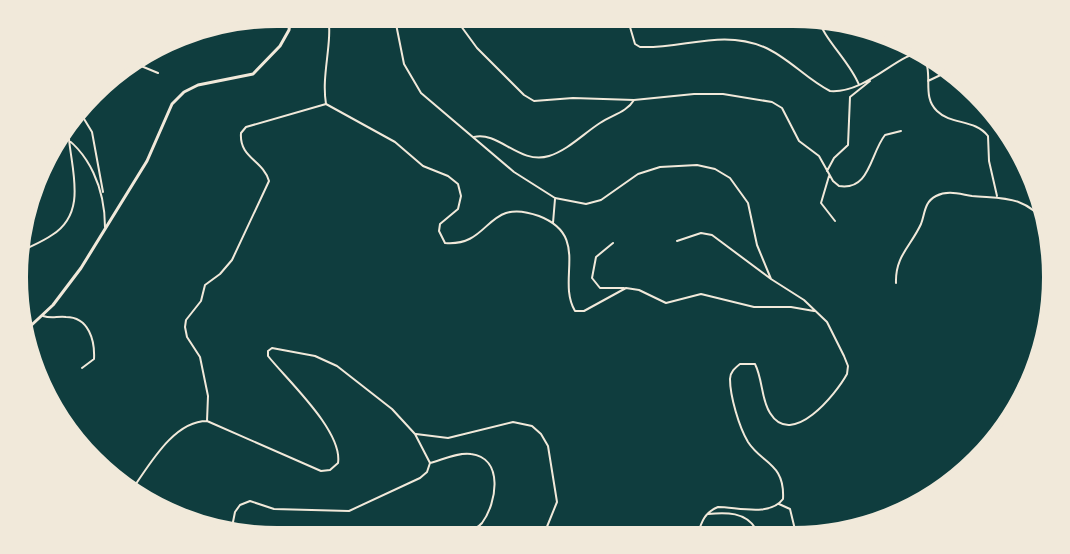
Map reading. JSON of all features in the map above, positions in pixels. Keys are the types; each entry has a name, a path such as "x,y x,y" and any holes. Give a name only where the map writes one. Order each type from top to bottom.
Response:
{"street":[{"path":"29,328 67,289 147,161 172,104 184,92 198,85 253,74 280,46 290,30 290,24"},
{"path":"326,104 324,85 330,37 329,24"},
{"path":"395,24 399,48 414,84 514,172 555,198 586,204 601,200 638,174 653,168 697,165 715,169 730,178 745,198 757,245 771,279"},
{"path":"459,24 477,48 531,99 634,100 723,94 772,102 782,108 799,141 819,156 829,176 839,186 857,184 864,177 885,135 901,131"},
{"path":"628,24 635,44 643,47 714,38 758,45 830,91 841,92 871,80"},
{"path":"821,26 851,65 860,85"},
{"path":"827,171 834,158 848,145 850,97 906,55 912,54"},
{"path":"926,62 928,65 927,90 936,111 946,117 981,128 988,136 989,161 997,196"},
{"path":"139,65 158,73"},
{"path":"928,81 944,74"},
{"path":"474,137 483,135 512,150 541,158 567,147 601,122 626,110 634,100"},
{"path":"207,421 208,396 200,357 187,337 185,324 201,301 205,285 220,274 232,260 269,181 262,168 246,154 242,146 241,133 246,127 326,104 395,142 423,166 448,176 458,184 461,196 457,210 440,224 439,231 442,241 448,244 483,231 494,219 508,211 532,214 553,223 561,231 568,244 569,299 575,311 584,311 626,288"},
{"path":"83,115 92,132 103,183 105,226"},
{"path":"66,137 84,156 103,195"},
{"path":"26,249 51,236 69,217 75,198 75,177 69,139"},
{"path":"829,176 820,203 835,221"},
{"path":"896,283 899,258 920,225 928,201 937,196 957,192 997,196 1017,201 1038,215"},
{"path":"553,223 555,198"},
{"path":"677,241 700,233 712,235 771,279 799,296 831,328 848,366 842,383 812,416 798,424 782,423 771,415 755,364 740,364 730,377 748,442 772,463 780,480 783,493 779,504"},
{"path":"614,243 596,257 592,278 600,288 639,290 662,302 701,294 754,307 791,307 814,310"},
{"path":"43,316 54,319 69,317 88,328 92,336 94,359 82,368"},
{"path":"134,486 168,442 191,425 207,421 321,471 330,470 339,463 338,448 307,399 268,356 268,351 272,348 330,361 392,409 415,434 430,463 428,472 420,478 349,512 274,509 250,501 240,505 235,512 232,526"},
{"path":"415,434 448,438 513,422 532,426 541,434 548,446 557,502 546,530"},
{"path":"430,463 469,453 492,466 495,476 493,493 483,522 472,530"},
{"path":"700,530 706,514 718,507 756,510 779,504 790,509 795,530"},
{"path":"706,514 734,513 749,520 756,530"}]}
